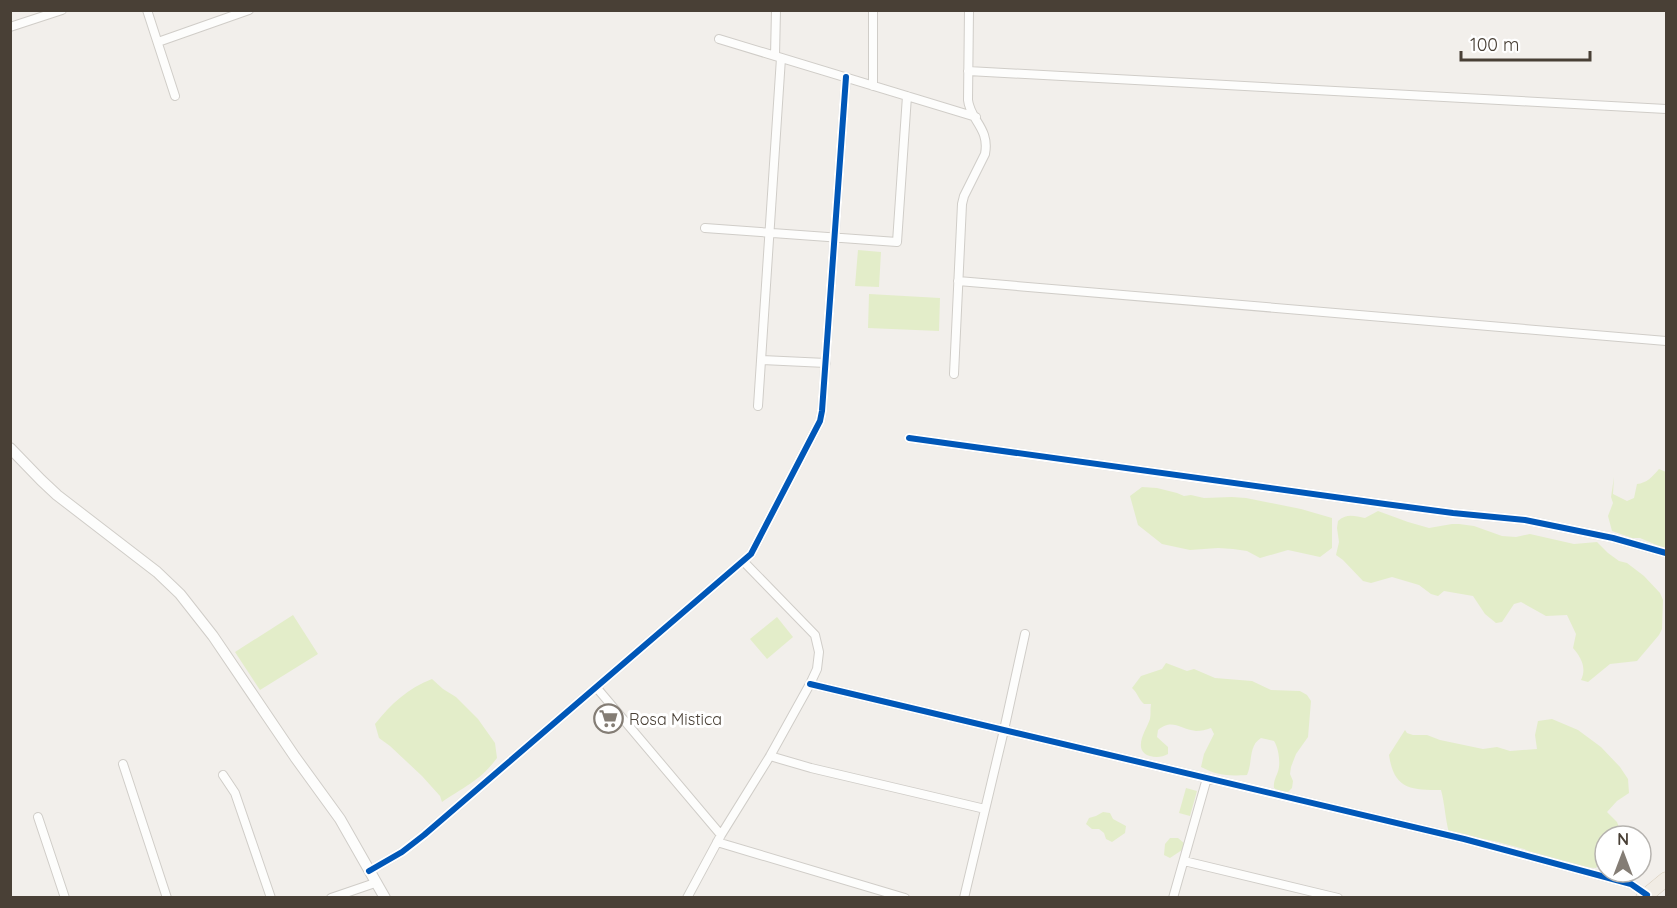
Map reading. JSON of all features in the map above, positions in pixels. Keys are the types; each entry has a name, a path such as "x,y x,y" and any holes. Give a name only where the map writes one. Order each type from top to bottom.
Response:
{"main road":[{"path":"1645,896 1666,879"}],"street":[{"path":"10,27 62,10"},
{"path":"147,10 175,96"},
{"path":"158,42 249,10"},
{"path":"758,406 770,233 778,57 776,10"},
{"path":"873,10 873,86"},
{"path":"954,374 962,204 986,147 985,136 968,105 969,10"},
{"path":"719,39 976,117"},
{"path":"968,71 1666,109"},
{"path":"369,871 402,852 424,835 751,554 820,421 822,411 846,77"},
{"path":"705,228 897,242 907,96"},
{"path":"958,281 1666,341"},
{"path":"761,360 826,363"},
{"path":"909,438 1385,504 1525,520 1613,538 1666,553"},
{"path":"10,448 57,495 157,572 180,594 213,636 340,819 385,897"},
{"path":"687,897 810,684 819,659 818,642 815,635 743,561"},
{"path":"964,897 1025,634"},
{"path":"810,684 1475,842 1631,884 1645,896"},
{"path":"596,687 719,839 905,897"},
{"path":"770,756 985,809"},
{"path":"123,764 167,897"},
{"path":"223,776 236,793 271,897"},
{"path":"1173,897 1208,778"},
{"path":"38,817 65,897"},
{"path":"1184,861 1338,897"},
{"path":"331,897 375,883"}],"green space":[{"path":"858,250 881,252 879,287 855,286"},
{"path":"869,294 940,298 939,331 868,328"},
{"path":"1659,469 1666,472 1666,549 1640,538 1632,538 1612,531 1608,516 1613,503 1611,497 1614,477 1613,494 1627,501 1634,498 1637,484 1647,481"},
{"path":"1142,487 1157,488 1184,496 1246,498 1332,518 1332,548 1320,557 1288,550 1260,558 1247,551 1233,549 1190,550 1162,544 1138,525 1130,496"},
{"path":"1378,511 1429,528 1459,524 1474,526 1502,536 1516,537 1530,534 1574,544 1597,542 1619,561 1627,563 1644,576 1660,593 1663,600 1662,629 1637,661 1610,664 1588,682 1581,680 1583,667 1581,659 1573,648 1576,634 1567,615 1546,616 1521,602 1514,604 1502,622 1496,623 1485,614 1473,596 1444,591 1438,596 1419,585 1392,577 1371,583 1363,581 1336,555 1339,542 1338,521 1347,516 1365,518"},
{"path":"293,615 318,654 260,690 235,652"},
{"path":"777,617 793,637 767,659 750,639"},
{"path":"1166,663 1187,671 1194,669 1215,678 1252,681 1271,690 1300,691 1307,695 1311,701 1308,737 1296,754 1291,767 1292,788 1287,793 1274,788 1279,757 1274,741 1261,738 1257,741 1252,750 1247,775 1224,775 1201,767 1204,754 1214,734 1211,728 1196,731 1168,725 1158,730 1157,737 1168,747 1168,754 1155,757 1144,753 1141,744 1150,719 1151,704 1144,704 1132,688 1141,676 1162,669"},
{"path":"432,679 456,697 478,719 495,743 497,758 478,778 442,802 440,796 422,776 379,738 375,724 400,697"},
{"path":"1552,719 1578,730 1601,747 1628,779 1629,793 1607,812 1618,824 1593,824 1593,868 1538,856 1524,849 1494,841 1449,833 1441,790 1412,788 1405,785 1399,781 1391,766 1389,755 1405,730 1413,735 1427,735 1483,749 1497,747 1510,751 1537,749 1535,735 1538,721"},
{"path":"1186,788 1197,791 1190,816 1179,813"},
{"path":"1103,812 1110,813 1113,819 1126,826 1125,833 1112,842 1106,839 1104,833 1099,829 1092,829 1086,824 1089,818"},
{"path":"1170,838 1178,838 1184,843 1182,850 1170,858 1164,855 1165,844"}],"cycle path":[{"path":"369,871 402,852 424,835 751,554 820,421 822,411 846,77"},
{"path":"909,438 1385,504 1525,520 1613,538 1666,553"},
{"path":"810,684 1464,839 1631,884 1647,895"}],"place":[{"name":"Rosa Mistica","path":"608,719"}]}
